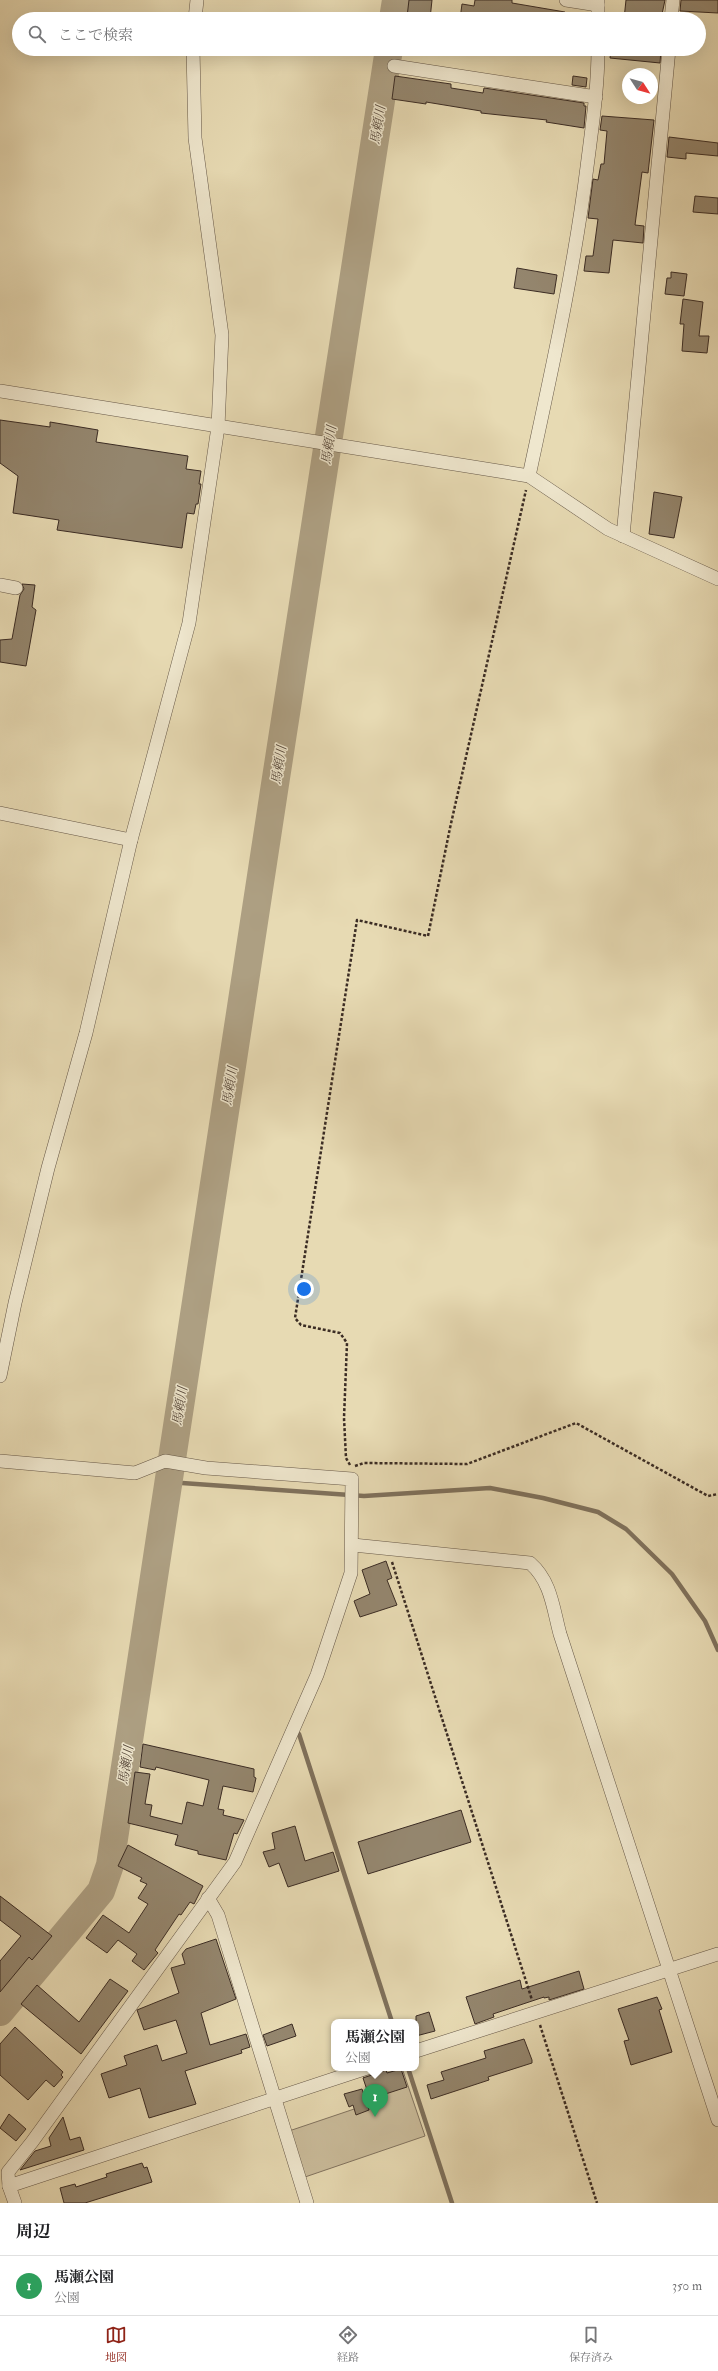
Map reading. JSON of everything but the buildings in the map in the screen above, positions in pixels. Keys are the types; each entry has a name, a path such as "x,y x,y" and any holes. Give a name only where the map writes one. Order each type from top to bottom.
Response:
{"street":[{"path":"196,12 197,0"},
{"path":"566,0 598,3"},
{"path":"672,12 673,0"},
{"path":"0,1376 17,1296 48,1168 86,1033 131,840 189,623 218,427 222,335 195,138 193,56"},
{"path":"529,476 570,283 580,228 596,97 598,56"},
{"path":"623,536 668,56"},
{"path":"394,66 596,97"},
{"path":"0,391 529,476 608,529 718,579"},
{"path":"0,585 16,588"},
{"path":"0,813 131,840"},
{"path":"0,1461 135,1473 165,1461 190,1465 352,1479 353,1545 351,1573 317,1675 235,1862 32,2142 4,2170 15,2203"},
{"path":"353,1545 530,1563 540,1571 547,1584 560,1634 671,1970 718,2120"},
{"path":"208,1898 218,1915 307,2203"},
{"path":"419,2050 718,1954"},
{"path":"9,2186 358,2071"}],"path":[{"path":"529,476 428,936 357,920 295,1318 301,1325 340,1333 347,1343 344,1418 346,1458 351,1467 364,1463 467,1464 576,1422 708,1496 718,1494"},
{"path":"384,1548 395,1567 597,2203"}],"shaded area":[{"path":"368,2071 403,2071 425,2136 305,2177 289,2131 372,2103 362,2073"}],"waterway":[{"name":"馬頼川","path":"394,12 396,0"},
{"name":"馬頼川","path":"0,2012 101,1891 110,1865 213,1184 388,56"},
{"path":"168,1482 364,1496 490,1488 543,1498 598,1512 626,1529 672,1574 705,1621 718,1650"},
{"path":"299,1734 391,2019"},
{"path":"409,2071 452,2203"}],"place":[{"name":"馬瀬公園","path":"375,2117"}],"water label":[{"name":"馬瀬川","path":"125,1765"}]}
